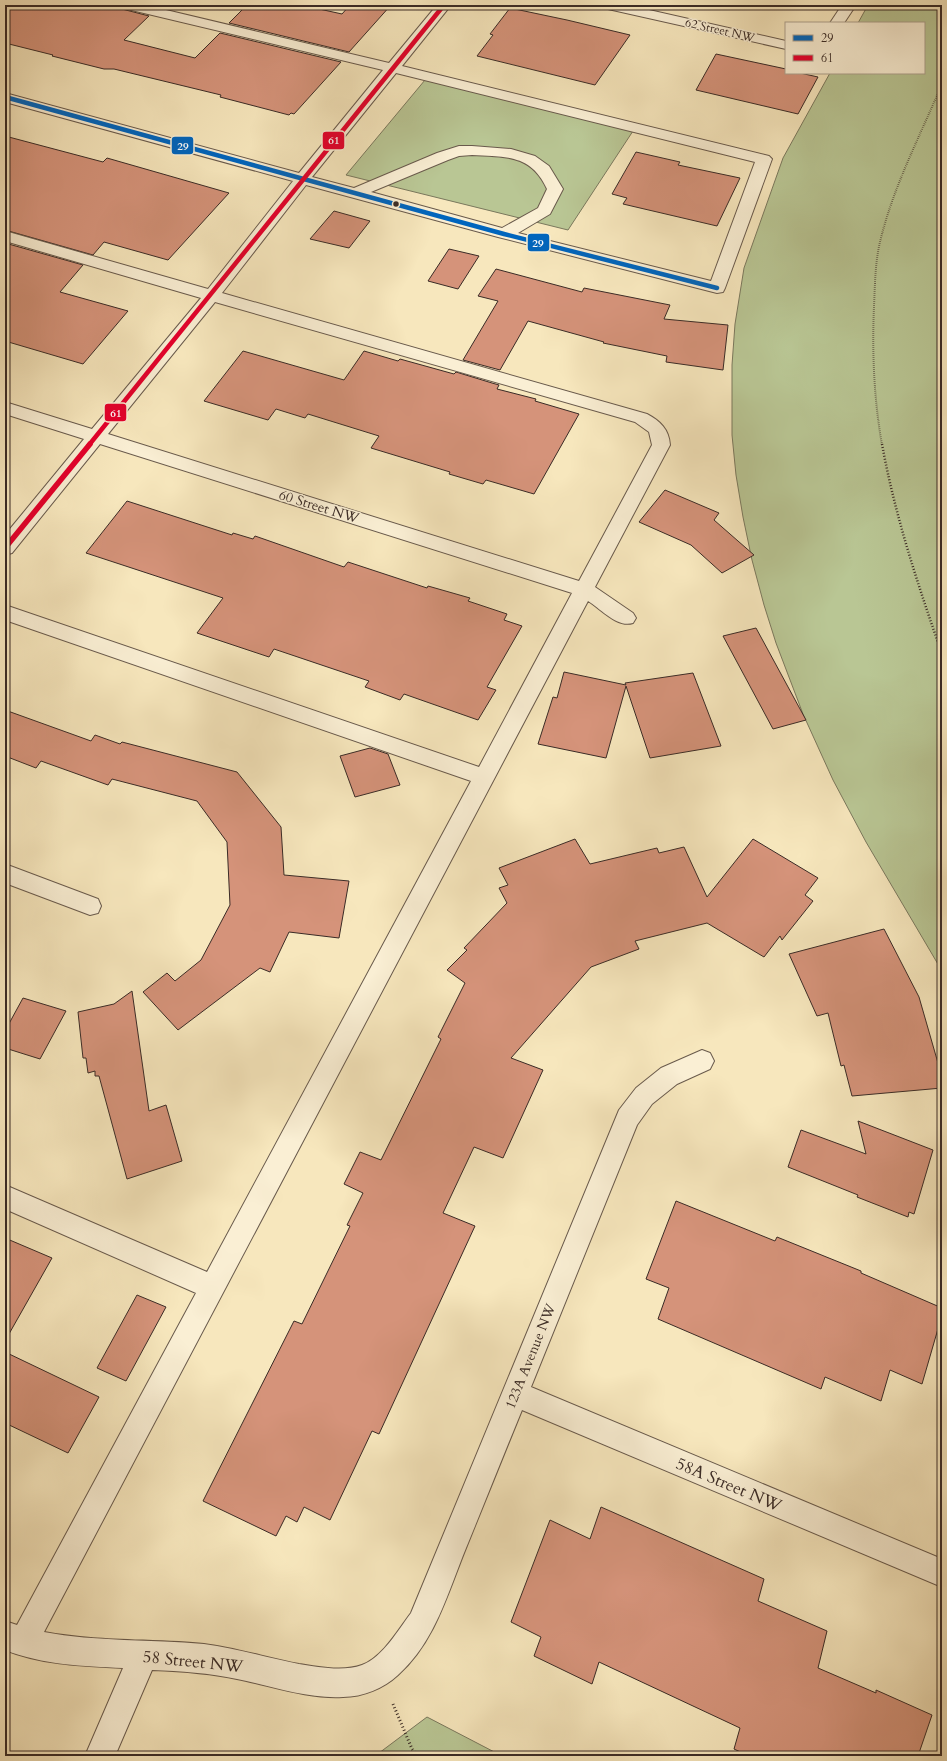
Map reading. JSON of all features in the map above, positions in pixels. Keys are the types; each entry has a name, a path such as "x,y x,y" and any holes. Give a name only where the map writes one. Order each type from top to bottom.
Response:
{"street":[{"path":"5,97 504,234 717,288 764,159 393,68 127,5"},
{"path":"5,548 212,295 303,178 444,5"},
{"name":"62 Street NW","path":"608,5 785,44"},
{"path":"838,22 849,5"},
{"path":"356,193 457,152 476,151 522,155 538,163 550,176 555,189 544,211 504,234"},
{"path":"5,236 641,418 657,428 661,437 661,445 212,1287 14,1638"},
{"name":"60 Street NW","path":"5,408 583,589 608,604 626,618"},
{"path":"5,612 483,777"},
{"path":"5,873 90,906"},
{"name":"123A Avenue NW","path":"380,1672 401,1651 421,1623 628,1118 644,1096 669,1076 702,1062"},
{"path":"5,1197 212,1287"},
{"name":"58A Street NW","path":"515,1394 942,1573"},
{"name":"58 Street NW","path":"14,1638 49,1648 220,1661 317,1682 347,1683 362,1680 380,1672"},
{"path":"100,1756 144,1655"}],"path":[{"path":"942,84 897,190 882,236 876,271 873,348 879,426 898,513 917,583 942,654"},
{"path":"380,1672 412,1749 418,1756"}],"green space":[{"path":"868,5 942,5 942,971 866,842 833,780 803,714 776,643 752,560 736,475 732,435 732,365 735,324 744,268 783,158 829,74 925,74 925,22 859,22"},
{"path":"425,80 633,131 568,230 346,175"},
{"path":"427,1717 502,1756 375,1756"}],"building":[{"path":"5,5 119,5 122,9 149,16 124,40 195,58 220,33 341,62 294,114 291,113 289,115 220,97 221,95 114,69 104,69 5,43"},
{"path":"247,5 301,5 342,14 350,5 391,5 349,52 229,23"},
{"path":"510,8 630,35 595,85 477,56 493,35 490,34"},
{"path":"716,54 785,69 785,74 804,74 818,77 798,114 696,90"},
{"path":"5,136 103,162 107,158 229,193 168,260 104,242 93,255 5,230"},
{"path":"636,152 680,162 678,165 740,178 717,226 623,204 627,198 612,194"},
{"path":"334,211 370,221 349,248 310,239"},
{"path":"5,243 83,265 60,292 128,311 83,364 5,341"},
{"path":"449,249 479,256 458,289 428,281"},
{"path":"496,269 582,292 584,288 670,305 664,319 728,325 723,370 666,362 667,356 603,343 604,342 528,321 500,370 463,360 498,301 478,296"},
{"path":"243,351 344,380 364,351 398,361 400,359 454,374 456,372 499,385 497,389 536,399 535,401 579,414 534,494 486,480 483,484 449,474 450,472 371,448 379,436 308,414 305,418 276,409 268,420 204,401"},
{"path":"665,490 719,513 714,520 754,555 722,573 691,545 639,522"},
{"path":"127,501 232,535 233,533 253,539 255,536 344,567 348,562 427,588 428,586 470,598 468,601 507,614 504,620 522,626 487,687 496,690 478,720 404,694 400,700 365,687 369,681 274,649 269,657 197,633 223,598 86,553"},
{"path":"756,628 806,720 773,729 723,636"},
{"path":"564,672 626,685 625,683 693,673 721,746 650,758 626,686 606,758 538,744 553,697 557,698"},
{"path":"5,710 91,741 95,735 120,744 122,742 237,772 281,827 284,875 349,881 339,938 289,932 270,972 260,968 178,1030 143,992 167,973 175,981 201,960 230,905 227,842 197,801 112,779 108,785 41,761 36,768 5,756"},
{"path":"370,748 388,754 400,785 355,797 340,756"},
{"path":"575,839 590,864 657,848 659,853 684,847 707,897 753,839 818,878 805,895 813,901 782,940 780,936 764,957 707,923 635,941 639,949 591,967 511,1058 543,1070 503,1158 474,1147 443,1213 475,1226 379,1434 372,1431 330,1520 304,1507 297,1522 286,1516 276,1536 203,1501 294,1321 302,1324 350,1226 347,1225 363,1193 344,1184 360,1152 381,1160 441,1039 438,1037 465,983 447,970 467,950 464,948 507,903 499,888 508,885 499,868"},
{"path":"884,929 919,997 942,1077 942,1088 852,1096 844,1065 841,1066 828,1013 817,1016 789,954"},
{"path":"132,991 149,1111 166,1105 182,1161 127,1179 99,1076 95,1076 95,1071 88,1073 86,1058 83,1058 78,1012 114,1004"},
{"path":"23,998 66,1011 40,1059 5,1048 5,1031"},
{"path":"858,1121 933,1150 914,1214 909,1212 908,1217 788,1167 801,1130 866,1154"},
{"path":"676,1201 775,1241 777,1237 861,1271 861,1273 942,1308 942,1315 922,1384 890,1370 881,1401 825,1377 821,1389 658,1319 669,1288 646,1279"},
{"path":"5,1238 52,1258 5,1341"},
{"path":"137,1295 166,1307 126,1381 97,1368"},
{"path":"5,1352 99,1397 68,1453 5,1423"},
{"path":"601,1507 764,1579 758,1601 827,1631 818,1668 876,1693 876,1690 932,1715 918,1756 749,1756 734,1749 740,1728 599,1662 592,1684 534,1656 541,1637 511,1622 550,1520 590,1539"}],"transit line":[{"name":"61","path":"5,548 212,295 303,178 444,5"},
{"name":"29","path":"5,97 504,234 717,288"}]}
